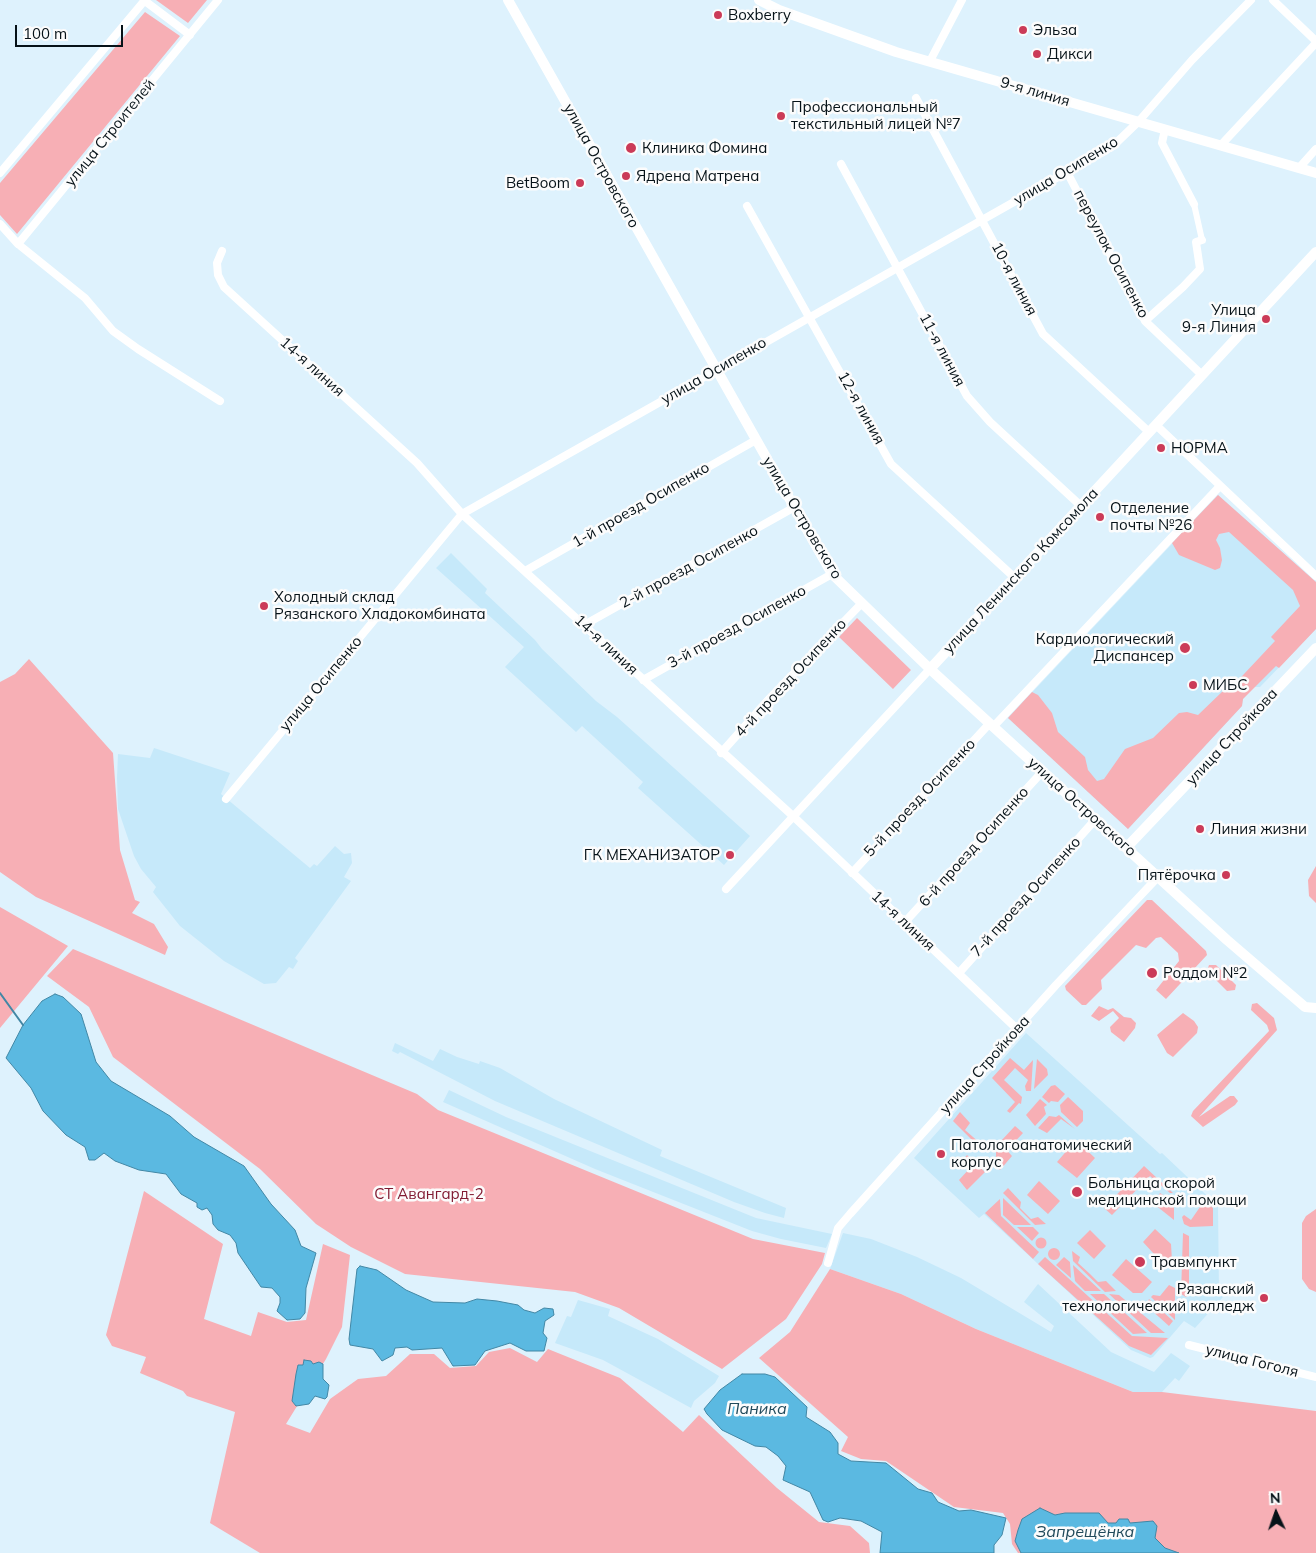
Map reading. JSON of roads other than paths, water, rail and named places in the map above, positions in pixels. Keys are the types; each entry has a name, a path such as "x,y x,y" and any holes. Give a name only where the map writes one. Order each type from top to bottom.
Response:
{"street":[{"path":"0,173 145,0 190,35"},
{"name":"улица Строителей","path":"18,244 218,0"},
{"name":"улица Островского","path":"508,0 793,508 832,574 861,604 1094,821 1127,847 1289,994 1306,1007 1316,1008"},
{"name":"9-я линия","path":"759,0 797,17 896,52 1316,173"},
{"path":"930,61 962,0"},
{"name":"улица Осипенко","path":"226,799 462,514 1114,146 1140,121 1192,60 1251,0"},
{"path":"1221,145 1316,42 1273,0"},
{"name":"10-я линия","path":"916,98 983,219 1043,334 1220,486 1316,576"},
{"path":"1145,321 1200,269 1196,242 1202,240 1194,204 1162,143 1164,128"},
{"path":"1298,168 1316,149"},
{"name":"11-я линия","path":"840,164 967,396 990,422 1081,506"},
{"name":"переулок Осипенко","path":"1067,172 1145,321 1202,375"},
{"name":"12-я линия","path":"747,206 892,464 1015,578"},
{"path":"0,224 18,244 84,298 113,331 138,350 220,401"},
{"name":"14-я линия","path":"222,251 217,263 218,275 224,287 417,463 462,514 794,817 1017,1028"},
{"name":"улица Ленинского Комсомола","path":"726,889 1316,252"},
{"name":"1-й проезд Осипенко","path":"525,571 756,440"},
{"name":"5-й проезд Осипенко","path":"852,873 1220,486"},
{"name":"2-й проезд Осипенко","path":"584,625 793,508"},
{"name":"3-й проезд Осипенко","path":"643,680 832,574"},
{"name":"4-й проезд Осипенко","path":"722,753 770,698 861,604"},
{"name":"улица Стройкова","path":"1127,847 1316,648"},
{"name":"6-й проезд Осипенко","path":"905,922 1042,772"},
{"name":"7-й проезд Осипенко","path":"958,973 1094,821"},
{"name":"улица Стройкова","path":"828,1263 838,1228 1017,1028 1158,877"},
{"name":"улица Гоголя","path":"1189,1345 1316,1377"}],"water":[{"path":"55,994 63,997 81,1014 96,1062 111,1081 170,1116 194,1137 244,1166 271,1204 295,1230 301,1246 316,1253 306,1288 305,1313 300,1319 287,1320 277,1311 280,1297 272,1288 261,1287 238,1253 236,1243 230,1235 218,1230 213,1224 212,1215 207,1208 202,1210 197,1207 197,1203 181,1194 166,1174 139,1170 115,1161 104,1153 95,1160 89,1160 85,1147 66,1135 43,1111 31,1088 6,1058 23,1025 42,1001"},
{"path":"360,1266 377,1270 406,1290 433,1302 465,1303 477,1299 518,1305 524,1310 535,1313 544,1308 553,1309 554,1315 545,1321 543,1333 547,1338 544,1351 526,1351 510,1343 485,1351 475,1365 453,1366 442,1348 412,1350 407,1347 395,1348 393,1355 382,1361 373,1349 350,1345 349,1339 357,1269"},
{"path":"304,1360 311,1361 313,1364 319,1362 323,1364 323,1379 329,1385 327,1397 325,1399 315,1396 309,1404 296,1406 292,1401 296,1374 298,1365 303,1365"},
{"name":"Паника","path":"742,1374 765,1374 775,1377 807,1407 806,1417 830,1432 838,1443 838,1454 851,1461 886,1463 918,1489 932,1493 938,1502 959,1511 971,1510 1006,1518 1002,1535 994,1545 994,1553 880,1553 882,1532 861,1521 840,1518 828,1522 823,1520 810,1492 783,1480 786,1466 778,1456 766,1447 755,1446 722,1430 704,1409 720,1390"},
{"name":"Запрещёнка","path":"1040,1508 1055,1515 1065,1513 1099,1513 1108,1523 1116,1523 1119,1519 1128,1519 1130,1523 1153,1521 1157,1526 1155,1538 1165,1548 1179,1553 1021,1553 1015,1541 1022,1519"}],"waterway":[{"name":"Паника","path":"0,993 23,1025"}],"place":[{"name":"Boxberry","path":"718,15"},
{"name":"Эльза","path":"1023,30"},
{"name":"Дикси","path":"1037,54"},
{"name":"Профессиональный текстильный лицей №7","path":"781,116"},
{"name":"Клиника Фомина","path":"631,148"},
{"name":"Ядрена Матрена","path":"626,176"},
{"name":"BetBoom","path":"580,183"},
{"name":"Улица 9-я Линия","path":"1266,319"},
{"name":"НОРМА","path":"1161,448"},
{"name":"Отделение почты №26","path":"1100,517"},
{"name":"Холодный склад Рязанского Хладокомбината","path":"264,606"},
{"name":"Кардиологический Диспансер","path":"1185,648"},
{"name":"МИБС","path":"1193,685"},
{"name":"Линия жизни","path":"1200,829"},
{"name":"ГК МЕХАНИЗАТОР","path":"730,855"},
{"name":"Пятёрочка","path":"1226,875"},
{"name":"Роддом №2","path":"1152,973"},
{"name":"Патологоанатомический корпус","path":"941,1154"},
{"name":"Больница скорой медицинской помощи","path":"1077,1192"},
{"name":"Травмпункт","path":"1140,1262"},
{"name":"Рязанский технологический колледж","path":"1264,1298"}],"park label":[{"name":"СТ Авангард-2","path":"429,1194"}]}
